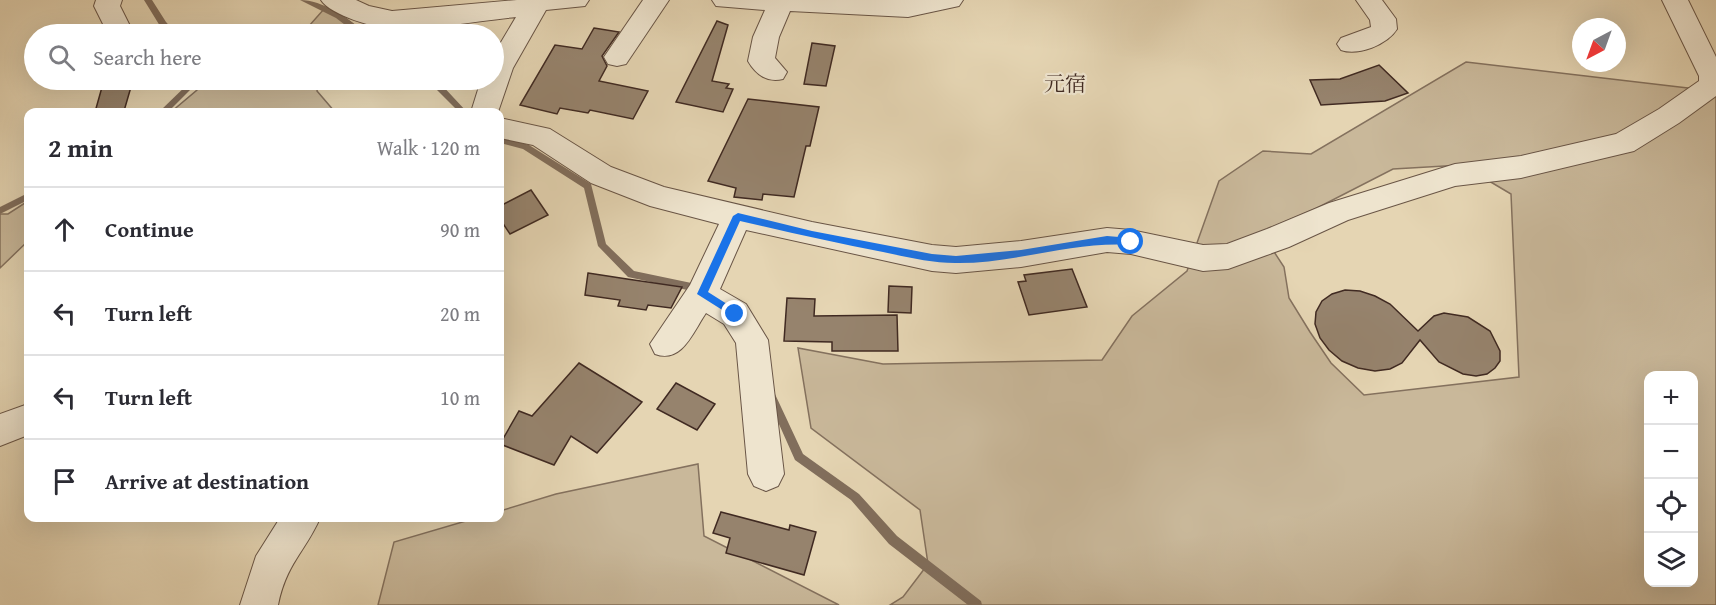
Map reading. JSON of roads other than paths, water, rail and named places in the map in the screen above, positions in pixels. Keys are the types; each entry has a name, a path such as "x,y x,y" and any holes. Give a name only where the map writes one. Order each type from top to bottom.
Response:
{"street":[{"path":"109,0 107,6 116,24"},
{"path":"334,0 362,13 392,21 576,0"},
{"path":"617,57 656,0"},
{"path":"725,0 908,8 950,0"},
{"path":"1350,44 1379,34 1384,29 1383,19 1369,0"},
{"path":"504,129 540,136 602,175 660,198 812,234 932,258 956,260 1021,254 1107,240 1131,242 1203,258 1228,256 1278,238 1339,211 1455,175 1521,167 1623,142 1669,116 1712,83 1712,76 1675,0"},
{"path":"504,62 538,3"},
{"path":"774,72 761,61 766,37 781,3"},
{"path":"486,108 491,90"},
{"path":"666,344 702,294 738,216"},
{"path":"702,294 735,314 752,340 766,474"},
{"path":"0,430 24,421"},
{"path":"259,605 267,570 284,541 299,522"}],"waterway":[{"path":"148,0 163,24"},
{"path":"304,0 339,16 349,24"},
{"path":"168,108 186,90"},
{"path":"442,90 459,108"},
{"path":"504,141 526,147 588,186 602,246 631,274 701,289"},
{"path":"0,211 24,198"},
{"path":"771,395 799,457 855,497 893,540 977,605"}],"district":[{"name":"元宿","path":"1065,84"}]}
